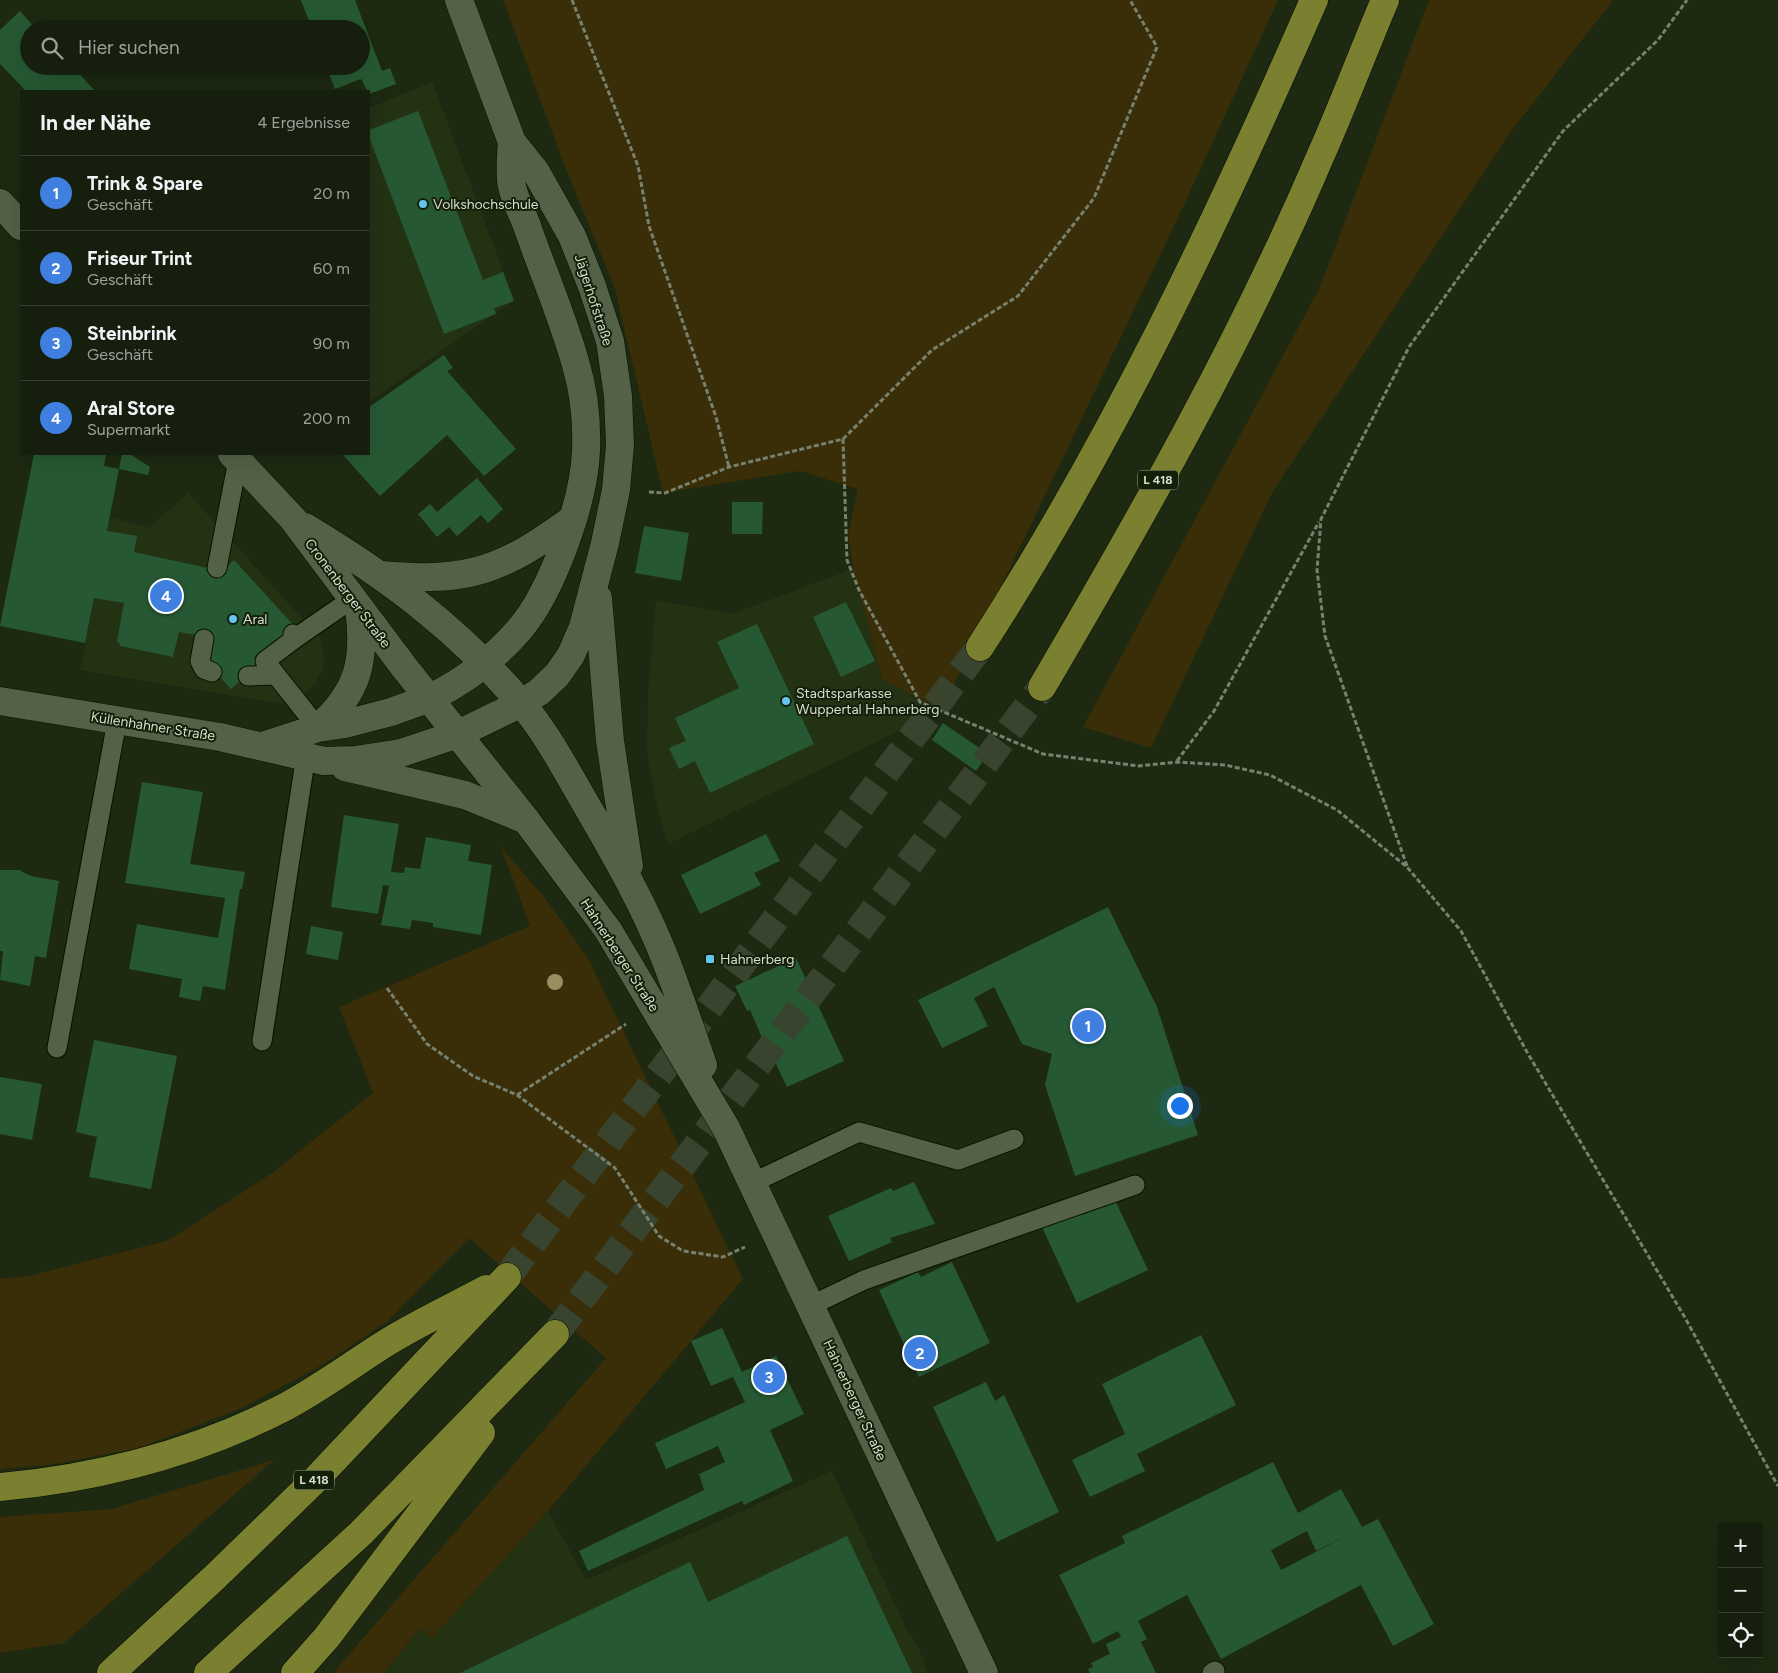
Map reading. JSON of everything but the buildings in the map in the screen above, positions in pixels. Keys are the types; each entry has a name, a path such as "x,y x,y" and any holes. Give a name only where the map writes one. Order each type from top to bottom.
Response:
{"highway":[{"path":"980,647 1099,445 1152,346 1256,133 1314,0"},
{"name":"L 418","path":"1042,687 1106,578 1215,375 1264,278 1320,158 1385,0"},
{"name":"L 418","path":"0,1487 65,1479 162,1457 226,1433 283,1408 337,1376 386,1343 507,1277 315,1480 215,1577 111,1673"},
{"path":"208,1673 361,1533 555,1334 327,1637 295,1673"}],"main road":[{"name":"Jägerhofstraße","path":"459,0 512,142 536,172 572,236 592,286 610,341 618,396 620,445 616,490 583,627 571,655 557,675 522,704"},
{"name":"Jägerhofstraße","path":"263,746 318,728 374,717 430,698 457,685 486,664 520,629 556,565 579,494 586,452 584,408 576,366 511,181 512,142"},
{"path":"0,203 20,225"},
{"name":"Cronenberger Straße","path":"235,457 293,519 404,667 458,734"},
{"name":"Cronenberger Straße","path":"293,519 382,575 450,630 486,664 522,704"},
{"path":"382,575 428,578 477,572 522,554 572,520"},
{"path":"597,574 600,634 610,741 624,844 635,894"},
{"path":"318,728 342,703 356,679 362,656 362,632 355,603"},
{"name":"Küllenhahner Straße","path":"0,701 263,746 315,758 371,758 417,748 458,734 522,704"},
{"name":"Hahnerberger Straße","path":"522,704 559,757 635,894 666,960 726,1128"},
{"name":"Hahnerberger Straße","path":"458,734 526,820 608,930 726,1128 984,1673"},
{"path":"315,758 466,795 526,820"}],"lane":[{"path":"222,561 235,457"},
{"path":"318,728 265,661 295,636 355,603"},
{"path":"204,639 200,660 204,669 212,672"},
{"path":"248,676 276,675"},
{"path":"57,1048 117,721"},
{"path":"262,1041 315,758"},
{"path":"752,1183 859,1132 958,1160 1014,1139"},
{"path":"810,1306 864,1280 1134,1185"}],"path":[{"path":"572,0 638,166 649,226 716,417 729,467"},
{"path":"665,494 729,467 843,439 932,350 1018,296 1094,198 1157,47 1130,0"},
{"path":"1177,762 1214,711 1321,519 1414,339 1562,130 1658,40 1687,0"},
{"path":"843,439 847,560 859,590 920,702 1043,754 1139,766 1177,762 1225,765 1270,775 1337,810 1407,867 1461,932 1527,1052 1684,1316 1778,1486"},
{"path":"1321,519 1317,570 1325,636 1407,867"},
{"path":"387,988 427,1044 473,1076 517,1095 615,1168 659,1236 683,1251 723,1257 776,1234"},
{"path":"517,1095 654,1006"}],"shaded area":[{"path":"503,0 1278,0 1177,220 942,710 882,679 853,569 848,534 858,489 800,471 663,493 615,289 564,164"},
{"path":"1429,0 1613,0 1509,134 1272,493 1151,748 1083,727 1320,287"},
{"name":"Volkshochschule","path":"432,82 514,300 370,401 370,108"},
{"path":"188,493 320,638 324,658 323,668 315,684 302,696 286,702 272,702 80,670 110,517 149,528"},
{"name":"Stadtsparkasse Wuppertal Hahnerberg","path":"853,569 882,679 942,710 668,844 658,810 647,754 648,692 656,600 732,614"},
{"path":"501,847 544,897 588,958 743,1279 548,1511 432,1638 421,1628 383,1673 333,1673 606,1358 469,1238 388,1321 324,1364 242,1408 139,1448 49,1465 0,1469 0,1279 29,1276 169,1240 272,1173 373,1093 339,1007 530,926"},
{"path":"274,1460 64,1643 0,1653 0,1517 111,1509"},
{"path":"832,1471 909,1634 911,1634 925,1662 923,1663 927,1673 383,1673 421,1628 432,1638 548,1511 586,1580"}],"tunnel":[{"path":"507,1277 980,647"},
{"path":"555,1334 1042,687"}],"place":[{"name":"Volkshochschule","path":"423,204"},
{"name":"Aral Store","path":"166,596"},
{"name":"Aral","path":"233,619"},
{"name":"Stadtsparkasse Wuppertal Hahnerberg","path":"786,701"},
{"name":"Hahnerberg","path":"710,959"},
{"name":"Trink & Spare","path":"1088,1026"},
{"name":"Friseur Trint","path":"920,1353"},
{"name":"Steinbrink","path":"769,1377"}]}
